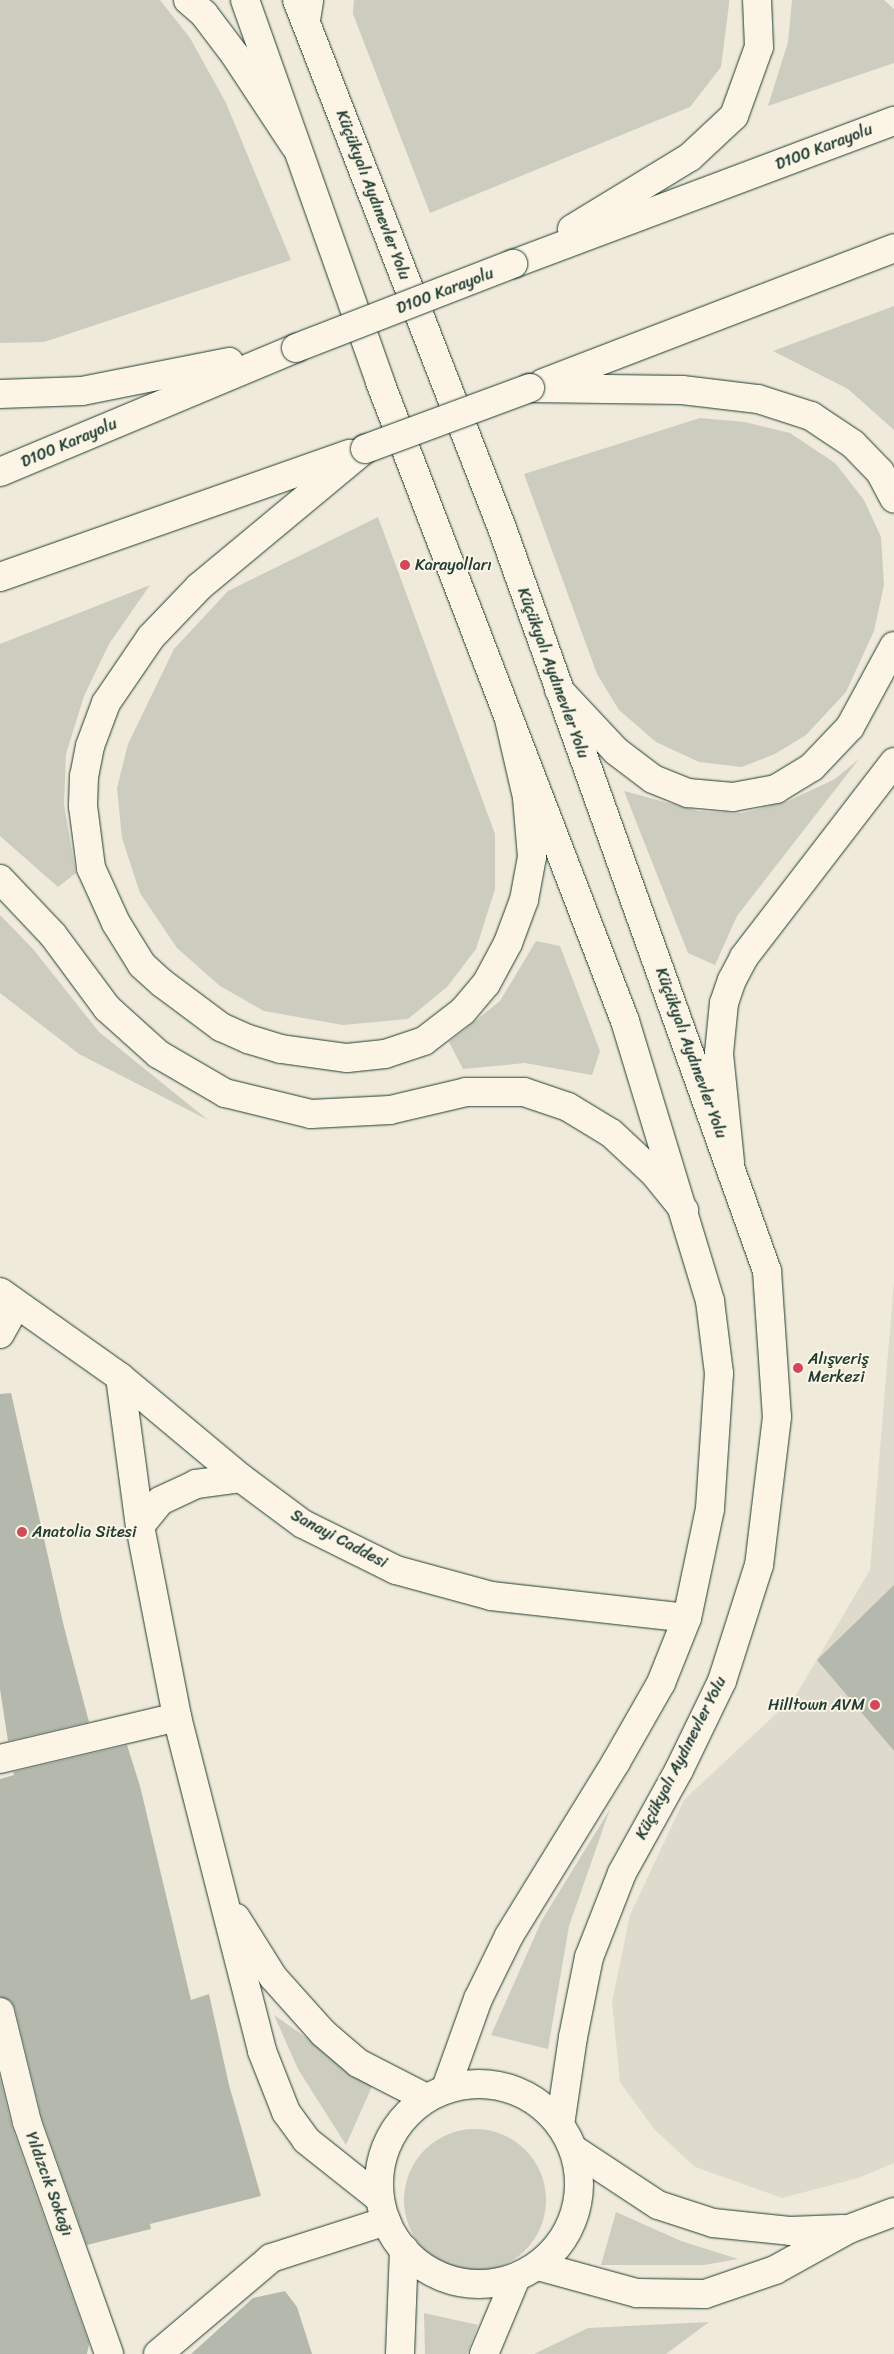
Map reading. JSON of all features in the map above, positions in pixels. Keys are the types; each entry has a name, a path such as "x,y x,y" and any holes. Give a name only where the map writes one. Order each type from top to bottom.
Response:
{"main road":[{"path":"188,0 204,14 235,55 295,146"},
{"path":"245,0 295,146 380,382 509,719 599,944 684,1210 710,1300 720,1373 710,1509 687,1618 661,1683 616,1762 509,1936 478,1999 436,2093"},
{"path":"513,264 690,157 734,116 759,47 757,0"},
{"name":"Küçükyalı Aydınevler Yolu","path":"304,7 502,528 730,1162 767,1271 778,1417 759,1565 722,1681 679,1770 622,1872 589,1957 573,2037 560,2125"},
{"name":"D100 Karayolu","path":"0,472 296,348 513,264 894,121"},
{"path":"0,577 365,449 530,388 894,248"},
{"path":"0,394 82,391 125,385 296,348"},
{"path":"530,388 682,390 758,399 811,416 853,444 880,472 894,498"},
{"path":"365,449 199,587 151,637 106,703 90,746 84,776 83,806 91,868 116,923 142,965 162,983 221,1027 248,1039 281,1049 347,1058 385,1054 424,1041 463,1010 486,984 508,943 524,900 532,857 527,797 509,719"},
{"path":"559,690 616,751 653,779 688,793 733,797 776,789 812,767 850,727 894,646"},
{"path":"730,1162 719,1053 724,1003 732,980 744,957 894,762"},
{"path":"0,879 53,936 107,1008 158,1054 225,1094 311,1114 390,1110 466,1092 524,1092 568,1107 611,1133 654,1173 684,1210"},
{"path":"0,1334 8,1299"},
{"name":"Sanayi Caddesi","path":"8,1299 120,1377 241,1478 303,1524 396,1570 491,1596 687,1618"},
{"path":"120,1377 140,1526 177,1717 226,1902 257,2033 286,2112 306,2140 382,2209 404,2249 438,2277 466,2285 491,2285 527,2272 556,2249 570,2227 578,2192 579,2173 573,2149 560,2125 543,2106 518,2090 488,2083 436,2093 400,2120 383,2150 378,2174 382,2209"},
{"path":"140,1526 160,1501 196,1484 241,1478"},
{"path":"0,1759 177,1717"},
{"path":"226,1902 273,1977 322,2033 358,2064 436,2093"},
{"name":"Yıldızcık Sokağı","path":"0,2012 27,2122 109,2354"},
{"path":"573,2149 658,2205 713,2223 790,2232 849,2229"},
{"path":"158,2354 271,2258 382,2209"},
{"path":"527,2272 637,2293 706,2294 775,2270 849,2229 894,2212"},
{"path":"400,2354 404,2249"},
{"path":"484,2354 527,2272"}],"shaded area":[{"path":"0,0 160,0 190,38 226,103 291,260 44,342 0,343"},
{"path":"354,0 729,0 729,4 721,67 690,107 430,213 353,14"},
{"path":"792,0 884,0 894,9 894,63 768,106 788,42"},
{"path":"894,306 894,430 848,389 773,351"},
{"path":"700,418 745,422 790,433 835,463 864,500 881,537 884,585 874,631 846,692 806,735 775,754 742,767 699,762 656,742 619,710 597,674 524,474"},
{"path":"378,517 495,834 495,889 476,949 447,987 408,1019 343,1025 264,1011 220,986 177,948 140,893 122,838 117,788 128,744 174,649 228,591"},
{"path":"150,585 109,644 84,696 66,754 64,805 76,873 58,887 0,836 0,644"},
{"path":"859,759 737,916 715,965 688,953 624,791 698,811 741,813 786,802 835,779"},
{"path":"0,915 33,949 99,1032 208,1120 79,1054 0,993"},
{"path":"536,941 560,946 600,1051 592,1075 525,1063 463,1069 449,1042 500,1001"},
{"name":"Hilltown AVM","path":"894,1281 894,2163 858,2178 782,2198 695,2167 654,2129 620,2082 612,2002 630,1915 684,1800 796,1695 870,1570"},
{"path":"610,1809 569,1926 548,2049 491,2035 542,1920"},
{"path":"274,2015 373,2084 346,2145 298,2069"},
{"path":"475,2129 489,2130 502,2134 515,2141 525,2150 534,2160 541,2173 545,2186 545,2214 541,2227 534,2240 525,2250 515,2259 502,2266 489,2270 475,2271 461,2270 448,2266 435,2259 425,2250 416,2240 409,2227 405,2214 404,2200 405,2186 409,2173 416,2160 425,2150 435,2141 448,2134 461,2130"},
{"path":"616,2212 681,2241 738,2259 704,2265 601,2265"},
{"path":"424,2313 478,2325 467,2354 425,2354"},
{"path":"709,2322 666,2354 534,2354 588,2328"}],"building":[{"path":"11,1393 64,1627 89,1722 8,1741 0,1689 0,1394"},
{"name":"Hilltown AVM","path":"894,1585 894,1751 817,1660"},
{"path":"127,1745 140,1786 191,2000 209,1994 229,2085 261,2196 150,2224 151,2229 87,2245 42,2118 15,2008 11,2001 0,1997 0,1779 14,1775 13,1772"},
{"path":"0,2078 12,2127 89,2344 87,2354 0,2354"},
{"path":"285,2291 297,2307 312,2354 191,2354 253,2298"}],"place":[{"name":"Karayolları","path":"405,565"},
{"name":"Alışveriş Merkezi","path":"798,1368"},
{"name":"Anatolia Sitesi","path":"22,1532"},
{"name":"Hilltown AVM","path":"875,1705"}]}
